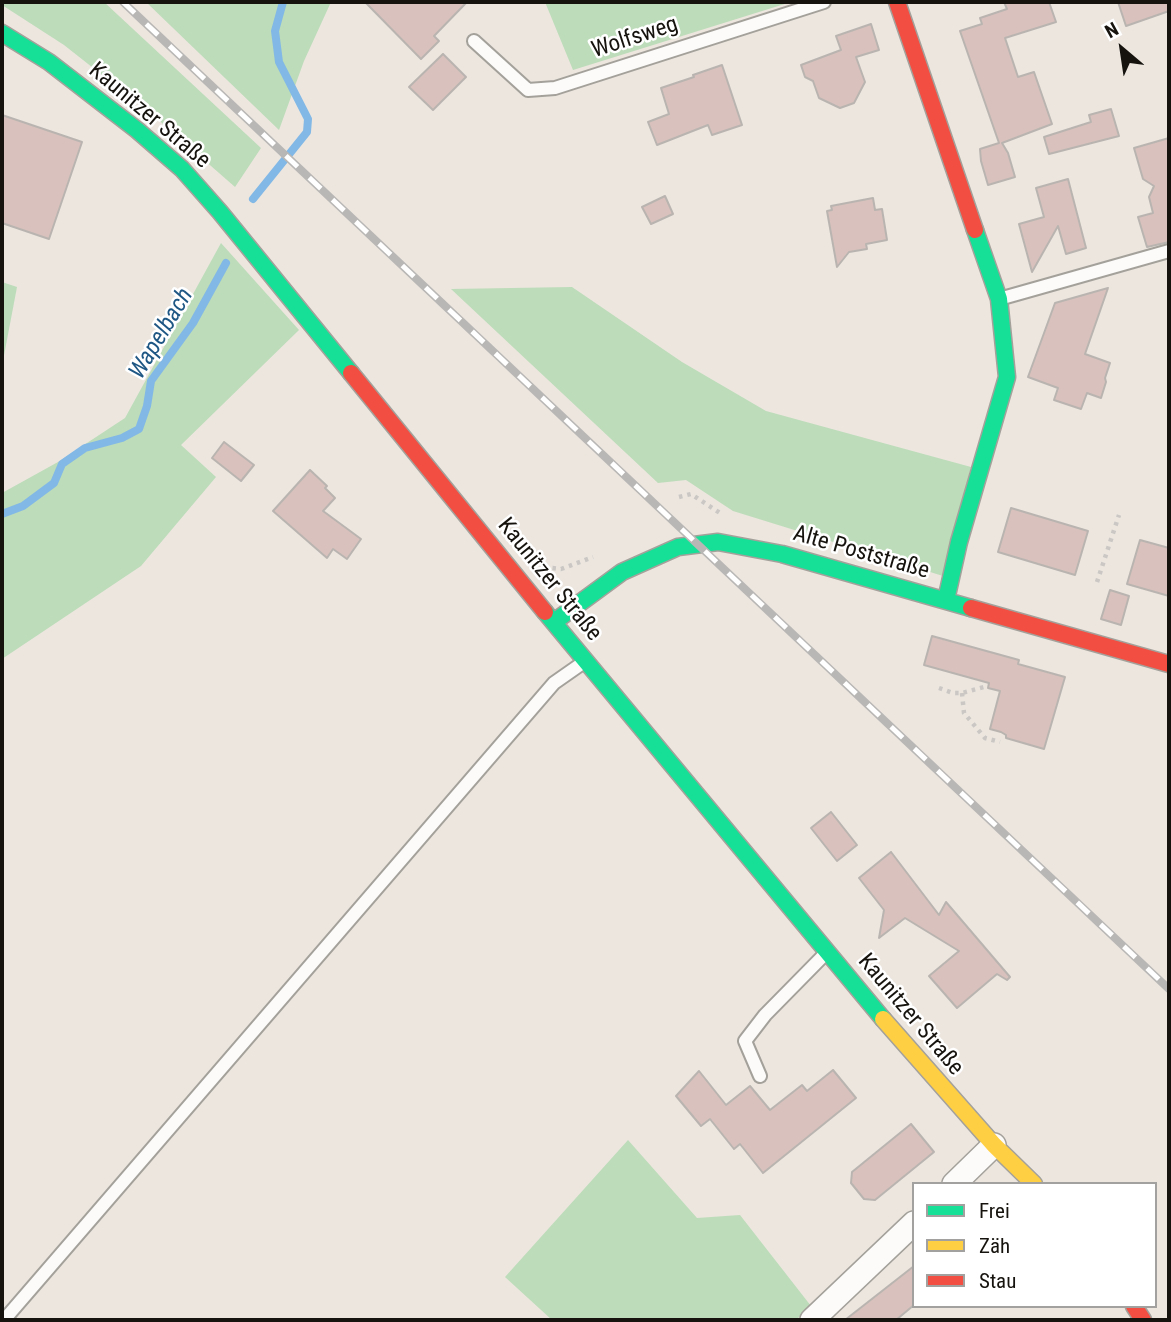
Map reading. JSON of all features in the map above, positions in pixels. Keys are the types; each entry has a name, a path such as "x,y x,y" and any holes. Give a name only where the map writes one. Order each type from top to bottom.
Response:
{"street":[{"path":"897,2 999,299 1007,377 959,542 946,600"},
{"name":"Kaunitzer Straße","path":"2,33 49,62 137,130 182,169 920,1064 994,1146 1032,1182"},
{"name":"Alte Poststraße","path":"554,622 622,572 678,547 718,542 782,554 1169,664"},
{"path":"956,1182 994,1146"},
{"path":"812,1320 912,1225"}],"lane":[{"name":"Wolfsweg","path":"474,41 528,90 555,88 824,2"},
{"path":"999,299 1169,251"},
{"path":"4,1320 554,683 585,661"},
{"path":"760,1076 745,1041 765,1016 827,952"}],"path":[{"path":"679,497 691,494 724,516"},
{"path":"1097,582 1119,515"},
{"path":"939,688 962,693 984,687"},
{"path":"962,693 964,713 985,738 1000,743"}],"green space":[{"path":"2,2 104,2 261,148 235,187 154,116 64,45 2,5"},
{"path":"146,2 331,2 304,61 279,130"},
{"path":"545,2 791,2 573,70"},
{"path":"221,243 299,330 181,445 216,477 141,566 2,659 2,493 58,462 125,418"},
{"path":"2,282 17,287 2,366"},
{"path":"572,287 682,362 766,411 971,467 943,576 733,511 686,480 658,483 451,289"},
{"path":"628,1140 697,1218 740,1215 811,1306 796,1320 552,1320 505,1277"}],"building":[{"path":"365,2 467,2 434,36 439,41 421,59"},
{"path":"1004,2 1049,2 1056,22 1005,38 1018,77 1034,72 1052,124 1002,143 1015,177 988,185 980,149 999,143 960,31 982,24 980,18 1007,9"},
{"path":"1118,2 1169,2 1169,11 1126,26"},
{"path":"871,24 879,50 856,57 865,82 854,103 840,108 819,98 813,81 805,77 801,65 841,50 836,36"},
{"path":"443,54 466,77 433,110 409,87"},
{"path":"722,65 742,125 712,135 708,125 657,145 648,122 669,114 661,88"},
{"path":"1111,109 1119,136 1049,154 1044,137 1091,122 1089,115"},
{"path":"2,115 82,142 49,239 2,223"},
{"path":"1169,138 1169,242 1147,247 1138,217 1153,213 1149,197 1154,186 1143,179 1134,148"},
{"path":"1068,179 1086,248 1066,254 1058,226 1032,272 1019,224 1044,217 1036,188"},
{"path":"665,196 673,214 651,224 642,207"},
{"path":"873,198 875,210 882,209 887,240 866,244 867,249 849,252 837,267 827,211 832,210 831,206"},
{"path":"1108,288 1085,354 1110,363 1101,398 1087,393 1081,409 1054,400 1058,388 1028,377 1055,303"},
{"path":"224,442 254,465 241,481 212,458"},
{"path":"310,470 335,498 323,511 361,539 347,559 333,549 327,558 273,511"},
{"path":"1011,508 1088,531 1075,575 998,552"},
{"path":"1140,540 1169,548 1169,596 1127,584"},
{"path":"1110,590 1129,596 1121,625 1101,619"},
{"path":"932,636 1019,660 1018,664 1065,677 1044,749 1006,738 1001,732 990,729 1000,691 988,688 989,683 924,665"},
{"path":"831,812 857,845 837,861 811,828"},
{"path":"891,852 939,915 946,902 1010,977 1007,980 997,974 957,1008 929,976 959,951 905,918 879,938 884,910 859,878"},
{"path":"833,1070 856,1098 763,1173 740,1144 734,1149 710,1119 701,1126 676,1096 699,1071 726,1105 750,1086 770,1110 802,1085 807,1091"},
{"path":"911,1124 934,1152 875,1200 864,1199 851,1183 852,1172"},
{"path":"912,1268 912,1307 896,1320 845,1320"}],"waterway":[{"name":"Wapelbach","path":"253,199 307,132 308,119 279,62 275,31 283,2"},
{"name":"Wapelbach","path":"2,514 23,506 54,483 62,464 85,448 122,438 139,429 147,406 151,381 193,323 226,263"}],"railway":[{"path":"123,2 1169,989"}],"traffic: fast":[{"path":"2,33 49,62 137,130 182,169 351,373"},
{"path":"946,600 959,542 1007,377 999,299 975,230"},
{"path":"554,622 622,572 678,547 718,542 782,554 971,608"},
{"path":"545,612 883,1019"}],"traffic: slow":[{"path":"883,1019 994,1145 1032,1182"}],"traffic: jam":[{"path":"897,2 975,230"},
{"path":"351,373 545,612"},
{"path":"971,608 1169,664"},
{"path":"1135,1308 1143,1320"}]}
